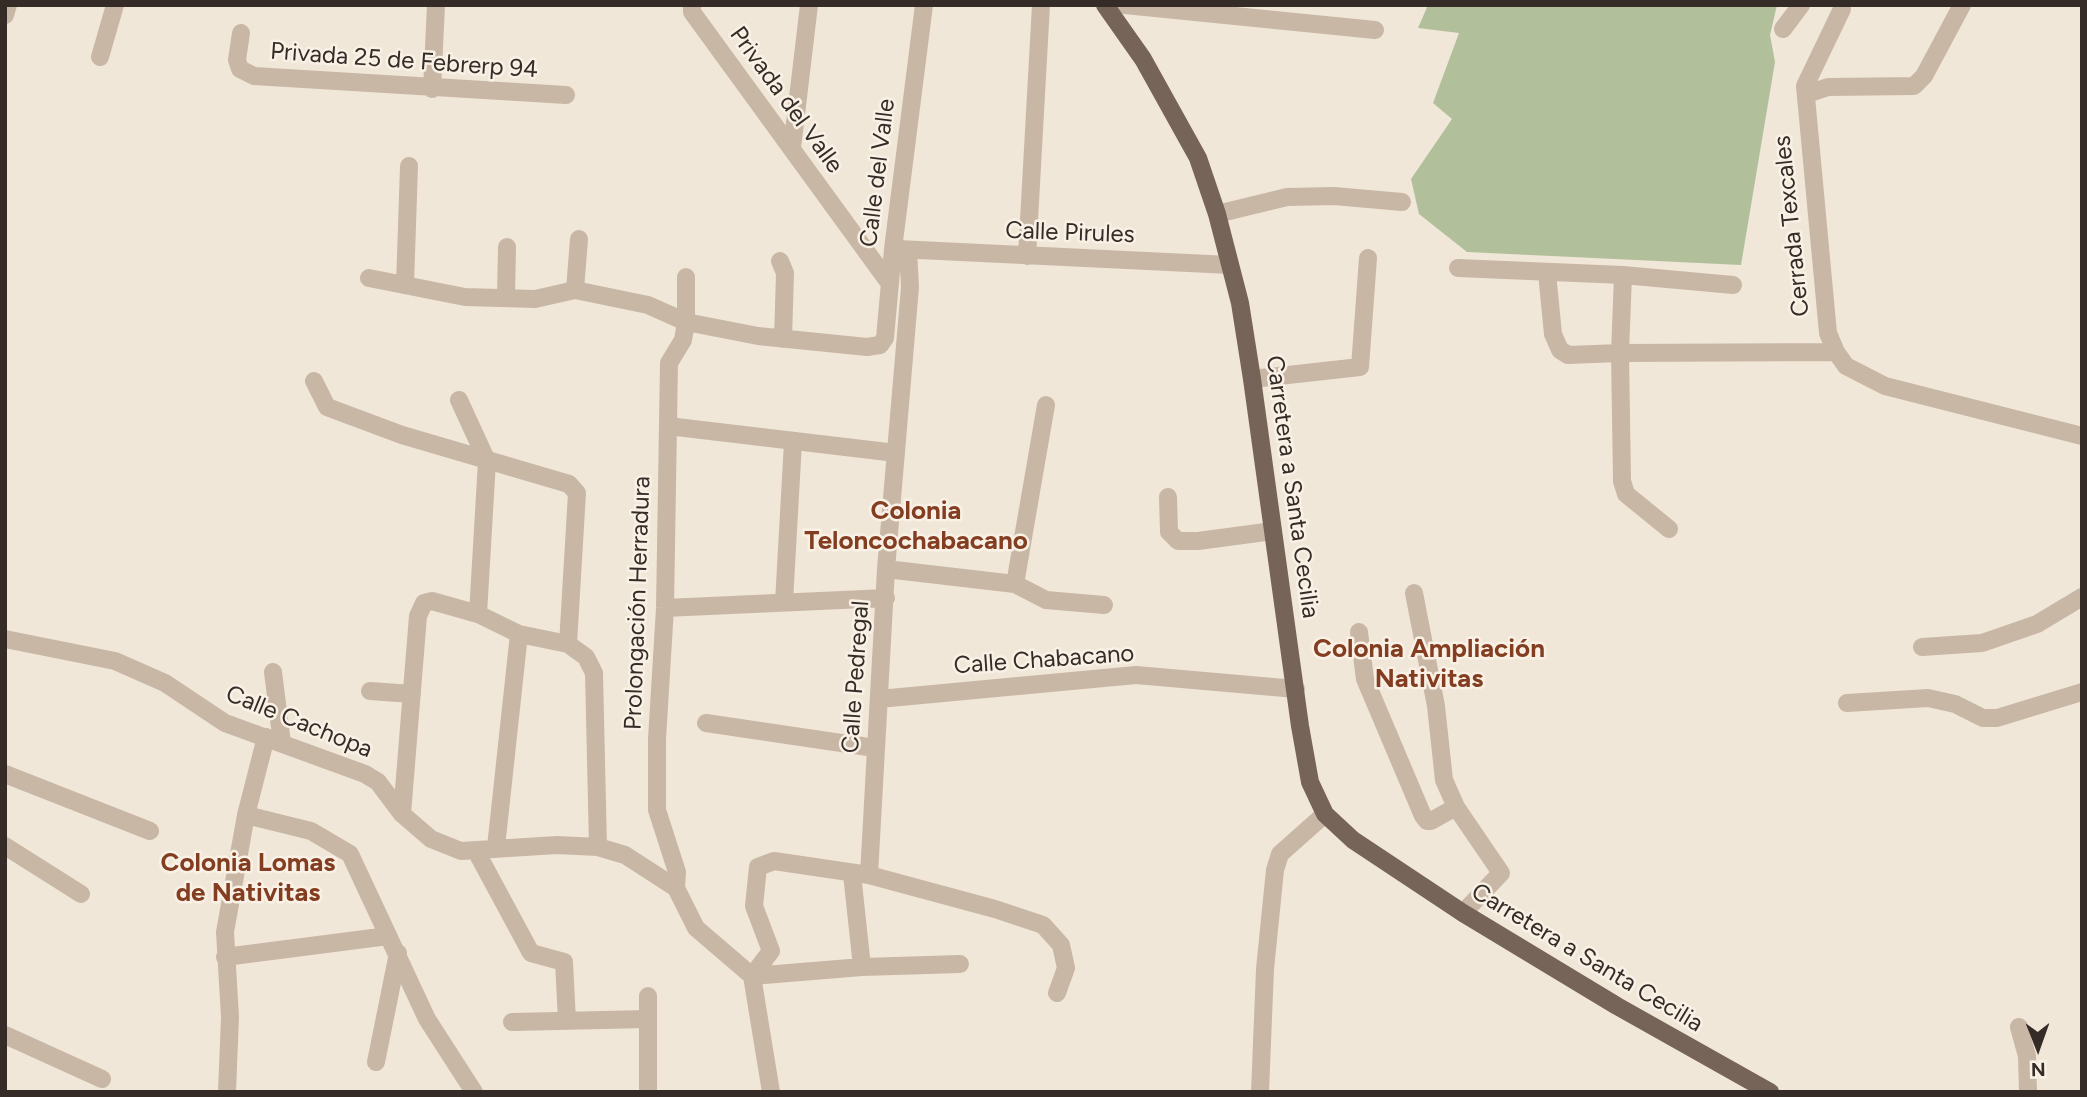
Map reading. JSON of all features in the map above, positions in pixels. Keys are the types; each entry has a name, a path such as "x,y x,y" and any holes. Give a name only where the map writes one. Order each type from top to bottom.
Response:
{"main road":[{"name":"Carretera a Santa Cecilia","path":"1105,5 1143,59 1198,158 1217,214 1230,265 1252,379 1310,782 1325,814 1363,846 1463,913 1770,1092"}],"street":[{"path":"5,15 8,5"},
{"path":"100,57 115,5"},
{"path":"432,89 436,5"},
{"path":"792,148 809,5"},
{"name":"Calle del Valle","path":"783,339 867,347 880,345 885,338 890,284 900,249 924,5"},
{"path":"1027,256 1041,5"},
{"path":"1125,5 1375,30"},
{"path":"1783,29 1801,5"},
{"path":"1807,93 1828,87 1914,86 1924,76 1962,5"},
{"name":"Privada del Valle","path":"692,9 890,284"},
{"name":"Cerrada Texcales","path":"1547,273 1553,334 1560,350 1568,355 1836,352 1828,333 1805,109 1805,86 1814,62 1842,9"},
{"name":"Privada 25 de Febrerp 94","path":"241,33 236,60 240,69 254,75 432,89 566,95"},
{"path":"405,285 409,166"},
{"path":"1217,214 1287,197 1334,196 1402,202"},
{"path":"575,290 579,239"},
{"path":"506,298 507,247"},
{"name":"Calle Pirules","path":"900,249 1230,265"},
{"name":"Calle Pedregal","path":"862,967 861,875 875,748 886,569 910,287 900,249"},
{"path":"1252,379 1360,367 1368,258"},
{"path":"369,278 465,297 535,299 575,290 648,305 687,322 783,339 785,273 780,261"},
{"path":"1458,268 1623,275 1733,285"},
{"path":"1623,275 1620,353 1622,481 1626,494 1669,529"},
{"path":"686,277 687,322"},
{"name":"Prolongación Herradura","path":"676,888 677,872 657,810 657,739 665,608 669,363 683,340 687,322"},
{"path":"1836,352 1846,366 1885,386 2082,436"},
{"path":"314,381 327,407 402,435 569,484 577,492 568,644"},
{"path":"459,400 487,461 478,614"},
{"path":"1014,584 1046,405"},
{"path":"668,426 896,453"},
{"path":"784,602 793,442"},
{"path":"1168,497 1169,532 1178,541 1273,531"},
{"path":"886,569 1014,584 1046,600 1104,605"},
{"path":"1414,593 1431,676 1444,780 1456,807 1501,873 1463,913"},
{"path":"1923,647 1982,643 2037,624 2082,597"},
{"path":"665,608 886,598"},
{"path":"402,814 418,616 424,603 432,601 478,614 519,634 568,644 586,657 594,673 598,847"},
{"path":"1359,632 1365,679 1427,821 1456,807"},
{"path":"496,847 519,634"},
{"name":"Calle Cachopa","path":"5,639 115,661 165,683 225,723 365,774 378,782 402,814 431,839 461,851 477,851"},
{"path":"227,1092 230,1017 225,932 246,815 274,740 273,673"},
{"name":"Calle Chabacano","path":"879,699 1136,675 1296,689"},
{"path":"370,691 412,695"},
{"path":"1847,703 1928,698 1955,704 1983,718 1997,718 2082,692"},
{"path":"706,723 875,748"},
{"path":"5,774 150,831"},
{"path":"1260,1092 1265,969 1275,870 1280,854 1325,814"},
{"path":"246,815 311,831 350,854 427,1019 474,1092"},
{"path":"567,1021 564,962 531,953 477,851 496,847 545,845 598,847 625,855 676,888 696,928 752,976 771,1092"},
{"path":"5,846 81,894"},
{"path":"752,976 771,951 754,906 758,867 774,861 861,875 995,909 1044,925 1061,945 1066,968 1056,993"},
{"path":"225,957 388,936"},
{"path":"376,1062 398,953"},
{"path":"752,976 862,967 960,964"},
{"path":"648,1092 649,996"},
{"path":"512,1022 648,1019"},
{"path":"2019,1027 2027,1056 2028,1092"},
{"path":"5,1035 102,1080"}],"path":[{"path":"1365,679 1431,676"}],"green space":[{"path":"1428,5 1777,5 1770,35 1775,62 1741,265 1467,252 1419,214 1411,179 1452,119 1433,103 1459,33 1418,28"}],"district":[{"name":"Colonia Teloncochabacano","path":"916,526"},
{"name":"Colonia Ampliación Nativitas","path":"1429,664"},
{"name":"Colonia Lomas de Nativitas","path":"248,878"}]}
